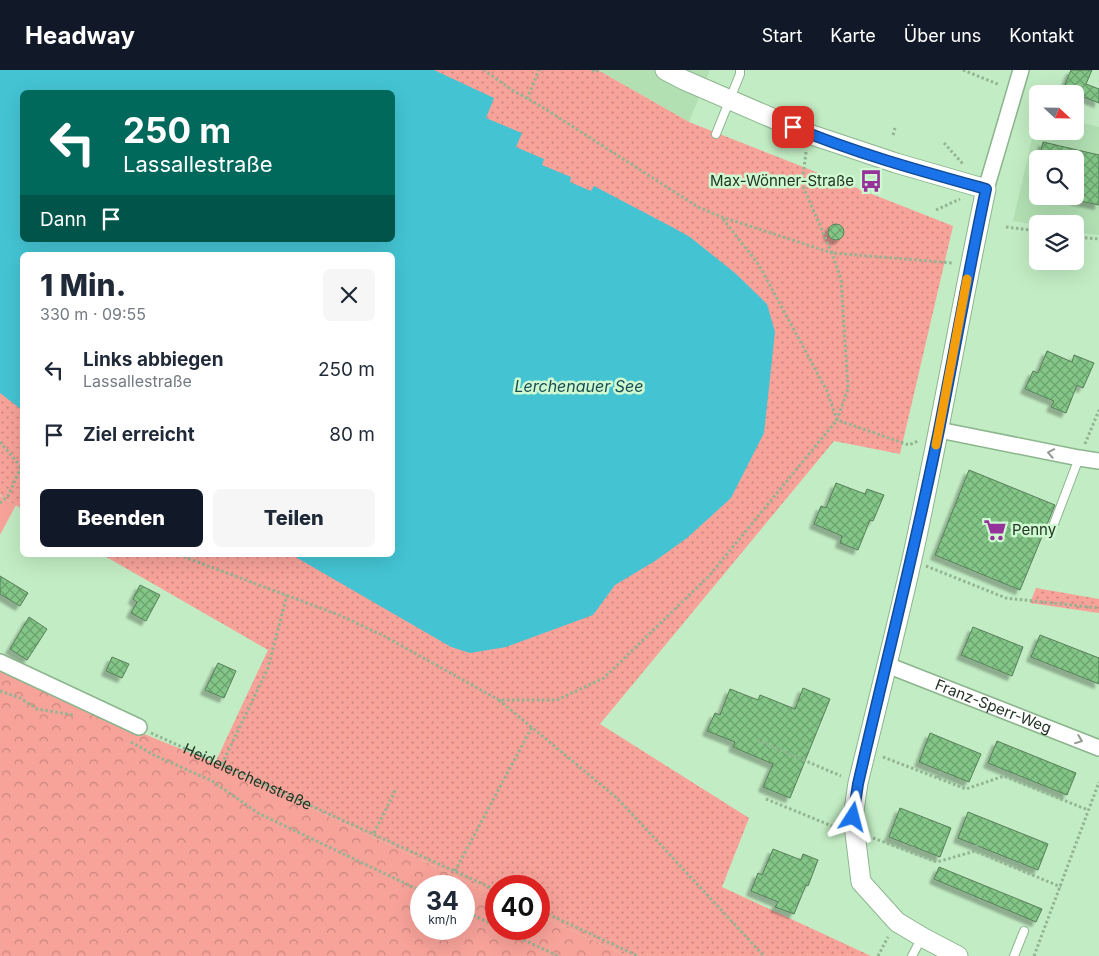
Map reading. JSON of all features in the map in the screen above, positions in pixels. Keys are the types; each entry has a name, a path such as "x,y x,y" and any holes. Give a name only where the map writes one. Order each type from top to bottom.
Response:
{"street":[{"path":"665,70 729,101 809,134 896,163 986,189"},
{"path":"958,956 897,922 861,882 853,817 858,784 912,560 986,189 1021,70"},
{"path":"939,430 1079,458 1099,460"},
{"path":"0,662 139,727"},
{"name":"Franz-Sperr-Weg","path":"887,665 1099,748"}],"lane":[{"path":"716,134 740,70"},
{"path":"1052,529 1079,458"},
{"path":"1014,956 1024,931"},
{"path":"912,956 922,937"}],"path":[{"path":"484,70 512,90 539,105 698,207 722,217 832,253 970,265"},
{"path":"527,99 539,70"},
{"path":"592,70 596,72 598,70"},
{"path":"963,70 1015,90"},
{"path":"893,135 895,128"},
{"path":"499,700 557,700 604,678 709,576 838,420 848,389 841,279 832,253 802,184 809,134"},
{"path":"848,182 849,177"},
{"path":"722,217 759,265 827,391 838,420 909,445 939,430"},
{"path":"1006,227 1029,230"},
{"path":"1084,238 1099,239"},
{"path":"1079,458 1099,410"},
{"path":"0,442 20,466"},
{"path":"0,503 8,496 20,472"},
{"path":"184,557 339,614 384,636 499,700 618,799 764,956"},
{"path":"912,560 1006,598 1099,608"},
{"path":"222,764 268,668 287,595"},
{"path":"0,691 20,698 37,709 74,715"},
{"name":"Heidelerchenstraße","path":"139,727 485,885"},
{"path":"455,871 532,727"},
{"path":"123,738 154,755 212,782 258,813 410,885"},
{"path":"757,740 858,784"},
{"path":"866,750 966,789 1004,776 1088,810"},
{"path":"1004,776 1006,770"},
{"path":"938,778 941,771"},
{"path":"1034,956 1099,782"},
{"path":"1047,794 1049,788"},
{"path":"374,833 396,789"},
{"path":"766,799 856,834 937,862 975,851 1061,887"},
{"path":"975,851 977,845"},
{"path":"912,853 914,847"},
{"path":"1018,869 1020,863"},
{"path":"550,915 638,956"},
{"path":"524,940 558,956"}],"shaded area":[{"path":"598,70 710,70 689,122"},
{"path":"1084,123 1099,127 1099,235 1084,233 1084,215 1029,215 1029,224 1013,221 1029,152 1029,205 1084,205 1084,150 1029,150 1032,140 1084,140"}],"green space":[{"path":"0,70 598,70 689,122 953,226 900,454 834,441 600,724 749,818 722,887 871,956 627,956 550,920 550,875 485,875 485,890 475,885 475,875 453,875 215,763 268,650 106,557 395,557 395,252 20,252 20,508 0,494"},
{"path":"0,496 16,505 0,535"},
{"path":"1036,588 1099,599 1099,613 1030,603"},
{"path":"0,666 115,722 215,763 453,875 410,875 410,940 475,940 475,885 485,890 485,940 550,940 550,920 627,956 0,956"}],"water":[{"name":"Lerchenauer See","path":"0,70 434,70 494,98 486,118 522,133 516,147 544,159 542,165 571,177 570,182 591,191 594,186 690,237 735,273 767,304 775,332 764,433 731,498 687,538 655,561 615,585 593,615 506,647 470,653 451,647 295,557 395,557 395,252 20,252 20,408 0,393"}],"building":[{"path":"1071,70 1092,70 1086,84 1099,89 1099,103 1084,97 1084,85 1065,85"},
{"path":"1043,142 1077,150 1041,150"},
{"path":"1084,152 1099,155 1099,205 1084,202"},
{"path":"836,224 842,226 844,232 842,238 836,240 830,238 828,232 830,226"},
{"path":"1047,351 1072,362 1074,355 1094,363 1083,388 1077,385 1066,413 1051,407 1054,401 1025,389 1033,371 1038,373"},
{"name":"Penny","path":"969,470 1055,505 1020,590 935,555"},
{"path":"836,483 865,494 867,489 884,495 873,521 870,520 858,550 840,543 842,536 814,524 821,506 826,508"},
{"path":"0,576 28,593 20,606 0,594"},
{"path":"140,585 160,595 146,621 131,613 137,602 133,599"},
{"path":"29,617 47,629 27,660 10,649"},
{"path":"973,627 1023,647 1012,676 961,655"},
{"path":"1040,635 1099,658 1099,684 1031,657"},
{"path":"112,657 129,664 122,678 106,671"},
{"path":"218,663 236,671 224,698 205,690"},
{"path":"803,688 830,699 790,798 763,787 773,764 733,747 735,742 707,731 715,713 720,715 730,689 758,700 760,695 795,709"},
{"path":"930,733 981,754 969,782 919,762"},
{"path":"997,741 1076,773 1067,795 988,763"},
{"path":"900,808 951,828 940,857 889,837"},
{"path":"968,812 1048,844 1038,870 958,838"},
{"path":"773,849 801,860 803,854 818,860 794,914 775,907 778,902 751,891 758,873 762,875"},
{"path":"939,867 1042,909 1036,922 934,879"}],"slow traffic":[{"path":"936,445 967,279"}],"place":[{"name":"Max-Wönner-Straße","path":"871,181"},
{"name":"Penny","path":"995,530"}],"route":[{"path":"793,127 896,163 986,189 916,541 858,784 853,817"}]}
